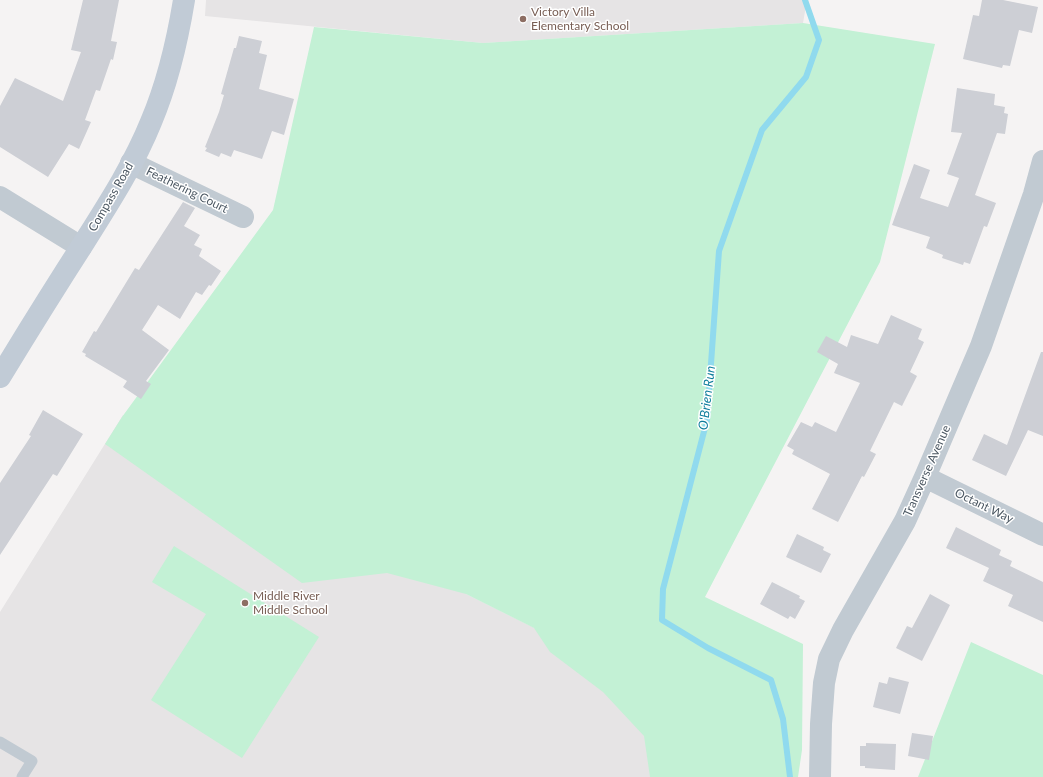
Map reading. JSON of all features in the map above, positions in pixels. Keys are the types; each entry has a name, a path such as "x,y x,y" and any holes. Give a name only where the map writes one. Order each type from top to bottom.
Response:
{"street":[{"name":"Compass Road","path":"0,377 131,163 151,123 174,56 184,0"},
{"name":"Transverse Avenue","path":"820,777 821,724 824,683 829,659 843,630 902,527 925,477 981,346 1034,194 1043,161"},
{"name":"Feathering Court","path":"131,163 243,216"},
{"path":"0,197 80,248"},
{"name":"Octant Way","path":"925,477 1043,535"}],"lane":[{"path":"0,742 32,761 22,777"}],"shaded area":[{"name":"Victory Villa Elementary School","path":"206,0 807,0 803,23 483,43 205,16"},
{"name":"Middle River Middle School","path":"123,415 396,559 755,738 759,777 0,777 0,612"}],"green space":[{"path":"803,23 935,44 880,262 705,597 803,644 802,750 798,777 650,777 644,736 603,692 550,652 534,628 466,594 387,573 302,583 105,444 122,417 273,210 314,27 483,43"},
{"path":"174,546 319,637 242,758 151,700 206,614 152,582"},
{"path":"971,642 1043,675 1043,777 918,777"}],"building":[{"path":"83,0 119,0 111,41 117,42 113,60 111,59 100,91 96,90 85,120 91,122 79,149 69,144 48,177 0,147 0,106 15,78 63,101 81,52 71,50"},
{"path":"982,0 1003,0 1038,7 1032,33 1019,30 1010,66 1003,65 1002,68 963,59 973,15 979,16"},
{"path":"239,36 262,41 259,53 267,55 259,89 294,99 284,135 272,131 262,159 234,150 231,157 221,153 219,157 205,151 207,148 205,147 219,112 224,95 221,94 234,48 236,48"},
{"path":"957,88 995,94 994,105 1005,107 1004,113 1008,114 1005,134 997,133 975,195 996,203 987,227 984,226 970,264 964,262 963,265 942,258 943,255 926,248 930,237 892,225 914,164 930,170 920,198 948,207 959,178 947,174 962,133 951,132"},
{"path":"183,202 195,208 184,226 200,235 194,245 202,249 199,256 221,271 211,286 209,285 202,295 196,292 180,319 158,305 142,330 169,350 146,381 151,384 141,399 123,387 127,381 85,356 86,354 82,352 135,268 139,270"},
{"path":"891,315 922,329 918,339 924,342 910,372 917,376 902,406 894,402 870,451 876,454 864,477 862,476 838,522 812,509 830,474 792,454 794,450 787,446 801,422 812,427 815,422 836,432 860,383 834,373 838,364 817,352 826,336 847,347 851,335 878,344"},
{"path":"1041,352 1043,352 1043,436 1028,430 1006,476 972,460 984,434 1007,445"},
{"path":"43,410 83,434 57,476 53,474 0,555 0,483 31,436 29,435"},
{"path":"956,527 1001,550 999,555 1012,561 1010,566 1043,582 1043,622 1008,606 1013,595 983,581 989,568 946,548"},
{"path":"797,534 824,547 823,550 831,554 821,573 786,557"},
{"path":"772,582 800,596 799,598 805,601 795,619 790,616 788,619 760,604"},
{"path":"930,594 950,605 922,661 896,648 907,626 912,628"},
{"path":"889,677 909,682 900,714 873,707 879,682 887,684"},
{"path":"912,733 933,736 929,760 908,756"},
{"path":"866,743 896,744 895,770 865,768 865,766 860,766 860,746 866,746"}],"waterway":[{"name":"O'Brien Run","path":"790,777 783,719 771,680 708,648 662,620 663,589 707,420 719,251 762,130 806,77 819,40 805,0"}],"place":[{"name":"Victory Villa Elementary School","path":"523,19"},
{"name":"Middle River Middle School","path":"245,603"}]}
